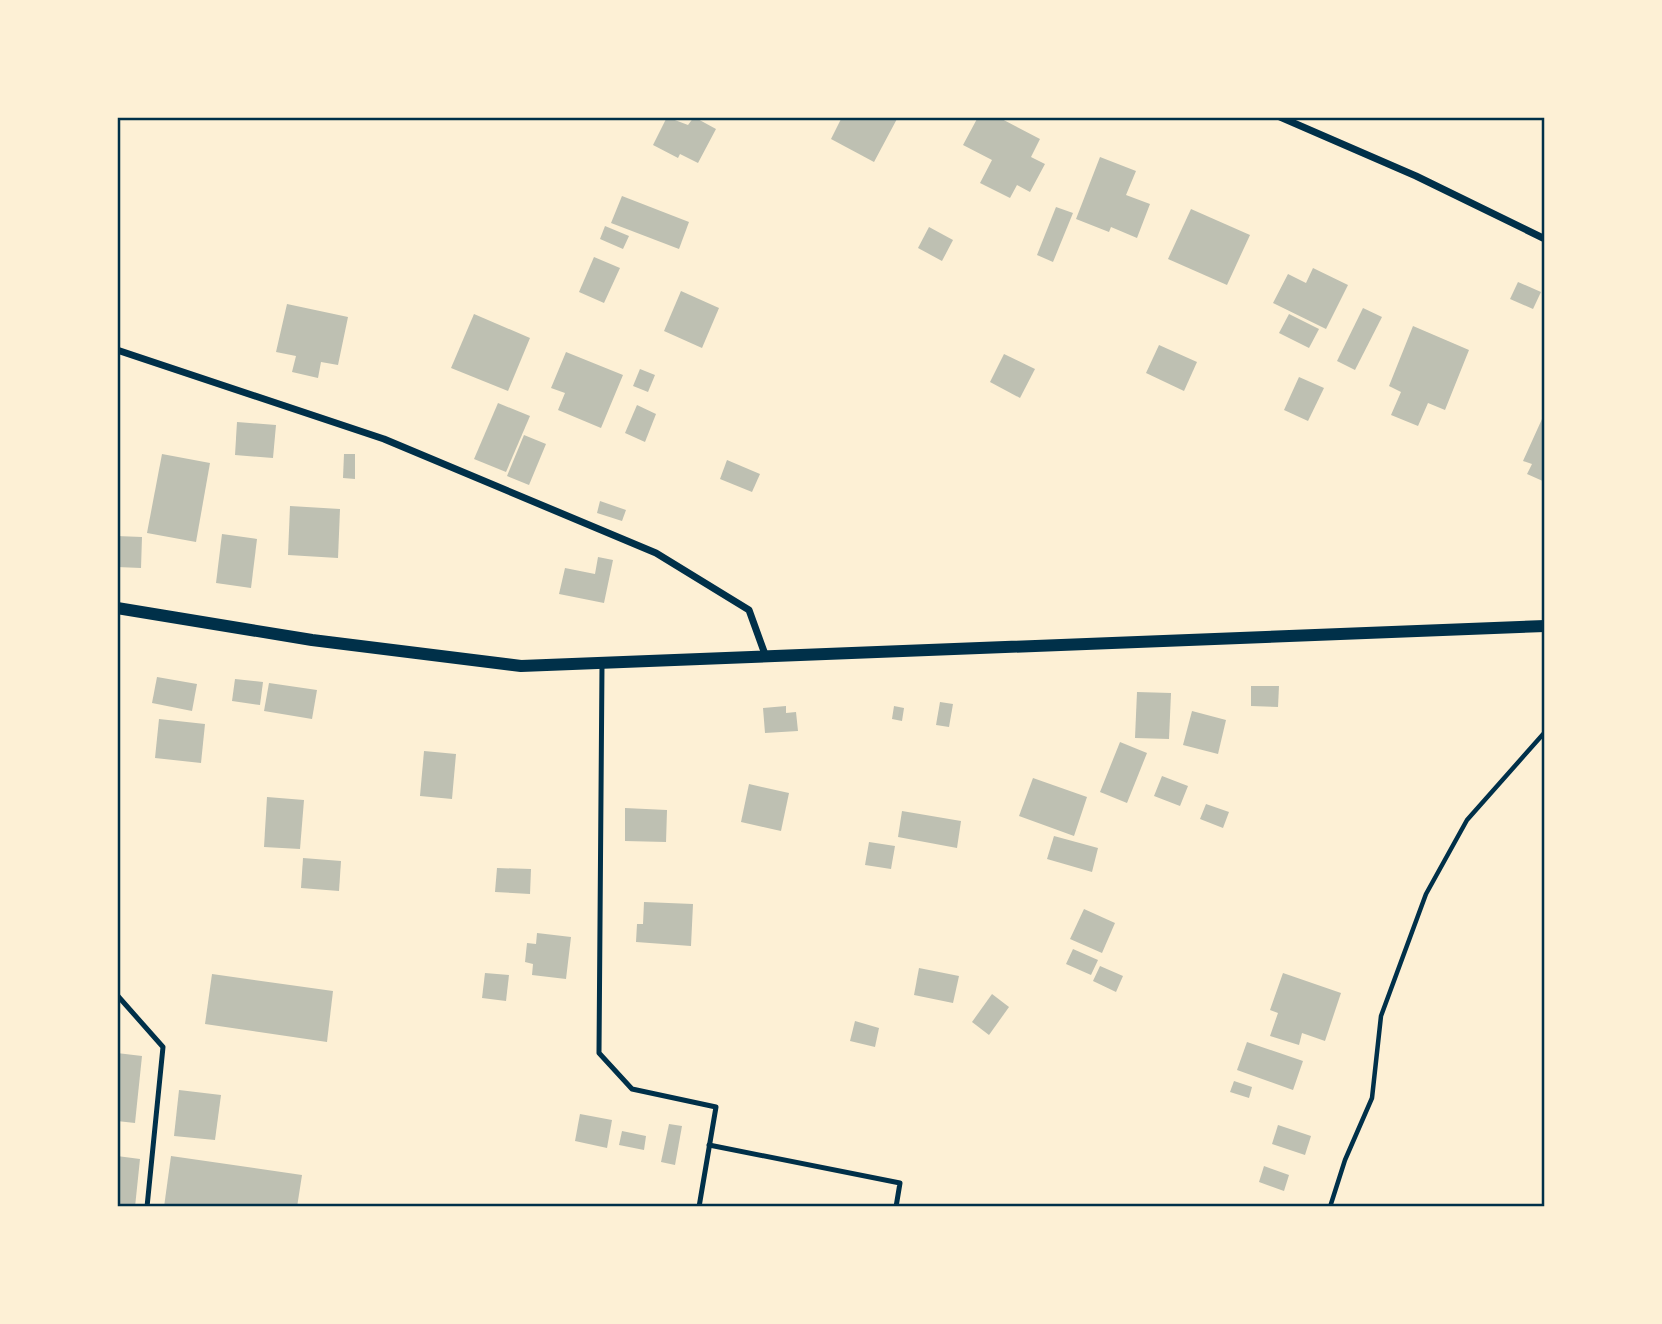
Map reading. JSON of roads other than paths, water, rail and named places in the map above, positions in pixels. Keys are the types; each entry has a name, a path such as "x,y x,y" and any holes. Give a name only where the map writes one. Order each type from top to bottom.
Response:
{"street":[{"path":"1280,117 1416,176 1545,239"},
{"path":"117,351 384,439 656,553 749,610 766,657"},
{"path":"117,608 312,640 521,666 602,665 1545,626"}],"lane":[{"path":"602,665 600,1053 632,1089 716,1107 699,1207"},
{"path":"117,995 163,1047 147,1207"},
{"path":"709,1145 900,1183 897,1207"}]}
